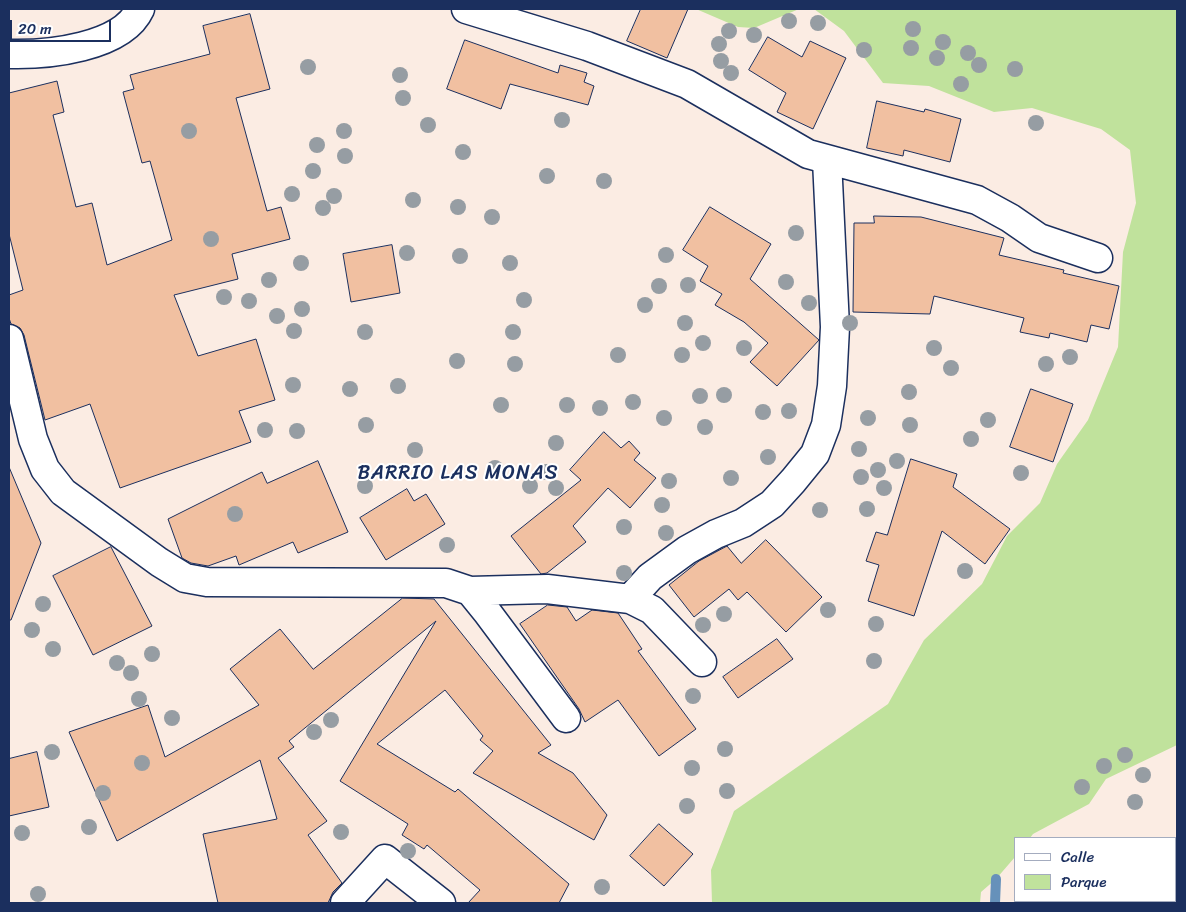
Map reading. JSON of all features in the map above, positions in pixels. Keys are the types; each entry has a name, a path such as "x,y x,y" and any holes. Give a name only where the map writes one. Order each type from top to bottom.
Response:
{"street":[{"path":"9,54 38,55 83,46 124,30 140,9"},
{"path":"466,9 587,46 687,84 808,154 978,200 1040,238 1098,258"},
{"path":"630,599 650,577 687,550 716,534 743,523 772,504 814,454 826,425 832,386 835,326 827,160"},
{"path":"9,339 33,439 46,469 63,492 159,562 185,578 207,582 446,583 470,591 547,589 630,599 652,610 702,662"},
{"path":"470,591 488,612 566,718"},
{"path":"345,903 385,860 441,903"}],"green space":[{"path":"696,9 799,9 754,28 738,27"},
{"path":"814,9 1177,9 1177,745 1106,779 1089,804 1033,834 1031,837 1014,837 1014,858 996,879 981,892 980,903 712,903 711,870 734,811 888,704 924,640 982,584 1007,536 1040,503 1057,464 1088,420 1118,347 1123,252 1136,203 1130,150 1101,129 1032,108 994,112 929,86 883,83 844,31"}],"building":[{"path":"641,9 688,9 667,58 627,41"},
{"path":"250,14 270,89 236,98 267,211 281,207 290,239 232,254 238,279 174,295 198,356 256,339 275,400 239,411 251,442 120,488 90,404 45,420 24,335 20,328 11,324 9,318 9,295 23,290 9,234 9,93 57,81 64,112 53,115 76,207 92,203 107,265 172,240 150,161 142,163 123,92 134,89 130,75 210,54 203,26"},
{"path":"768,37 802,57 810,41 846,58 813,129 777,112 786,93 749,70"},
{"path":"465,40 558,73 560,65 587,73 584,82 594,86 588,105 510,84 501,109 447,89"},
{"path":"877,101 924,112 925,109 961,119 950,162 904,150 903,156 867,148"},
{"path":"710,207 771,244 750,279 819,340 777,386 750,362 768,343 744,322 715,305 722,294 700,281 708,266 683,250"},
{"path":"874,216 921,217 1004,238 999,255 1064,270 1063,273 1119,286 1109,329 1091,325 1087,342 1050,333 1049,338 1020,332 1024,318 934,296 930,314 853,312 854,223 874,223"},
{"path":"392,245 400,293 351,302 343,254"},
{"path":"1031,389 1073,404 1053,462 1010,447"},
{"path":"604,432 621,448 629,441 640,453 634,460 656,478 630,508 608,488 573,526 586,542 547,573 541,574 511,536 581,480 570,470"},
{"path":"911,459 957,474 953,487 1010,529 985,564 942,531 914,616 868,601 879,565 866,561 876,532 887,535"},
{"path":"318,461 348,532 298,553 293,542 239,565 236,556 208,566 191,563 182,558 168,519 262,472 267,483"},
{"path":"9,467 41,543 11,620 9,620"},
{"path":"407,489 414,501 426,494 445,524 386,560 360,518"},
{"path":"766,540 822,597 786,632 747,592 738,600 729,589 694,617 669,585 699,561 727,546 741,563"},
{"path":"111,547 152,626 93,655 53,576"},
{"path":"403,598 434,599 551,745 538,753 573,773 607,815 594,840 473,773 493,751 480,740 483,736 445,690 377,744 455,792 458,789 569,884 559,903 468,903 480,890 427,845 424,849 402,835 408,824 340,781 436,621 289,741 294,747 278,758 327,821 308,835 342,883 333,892 328,903 218,903 203,834 277,819 260,760 117,841 69,732 148,705 165,757 259,705 230,669 280,629 313,669"},
{"path":"548,605 567,607 576,621 592,610 618,613 642,649 638,651 696,729 659,756 618,700 585,722 579,709 520,624"},
{"path":"777,639 793,659 738,698 723,677"},
{"path":"37,752 49,807 9,816 9,759"},
{"path":"659,824 693,854 664,886 630,856"}],"waterway":[{"path":"995,903 996,879"}],"district":[{"name":"BARRIO LAS MONAS","path":"458,474"}]}
